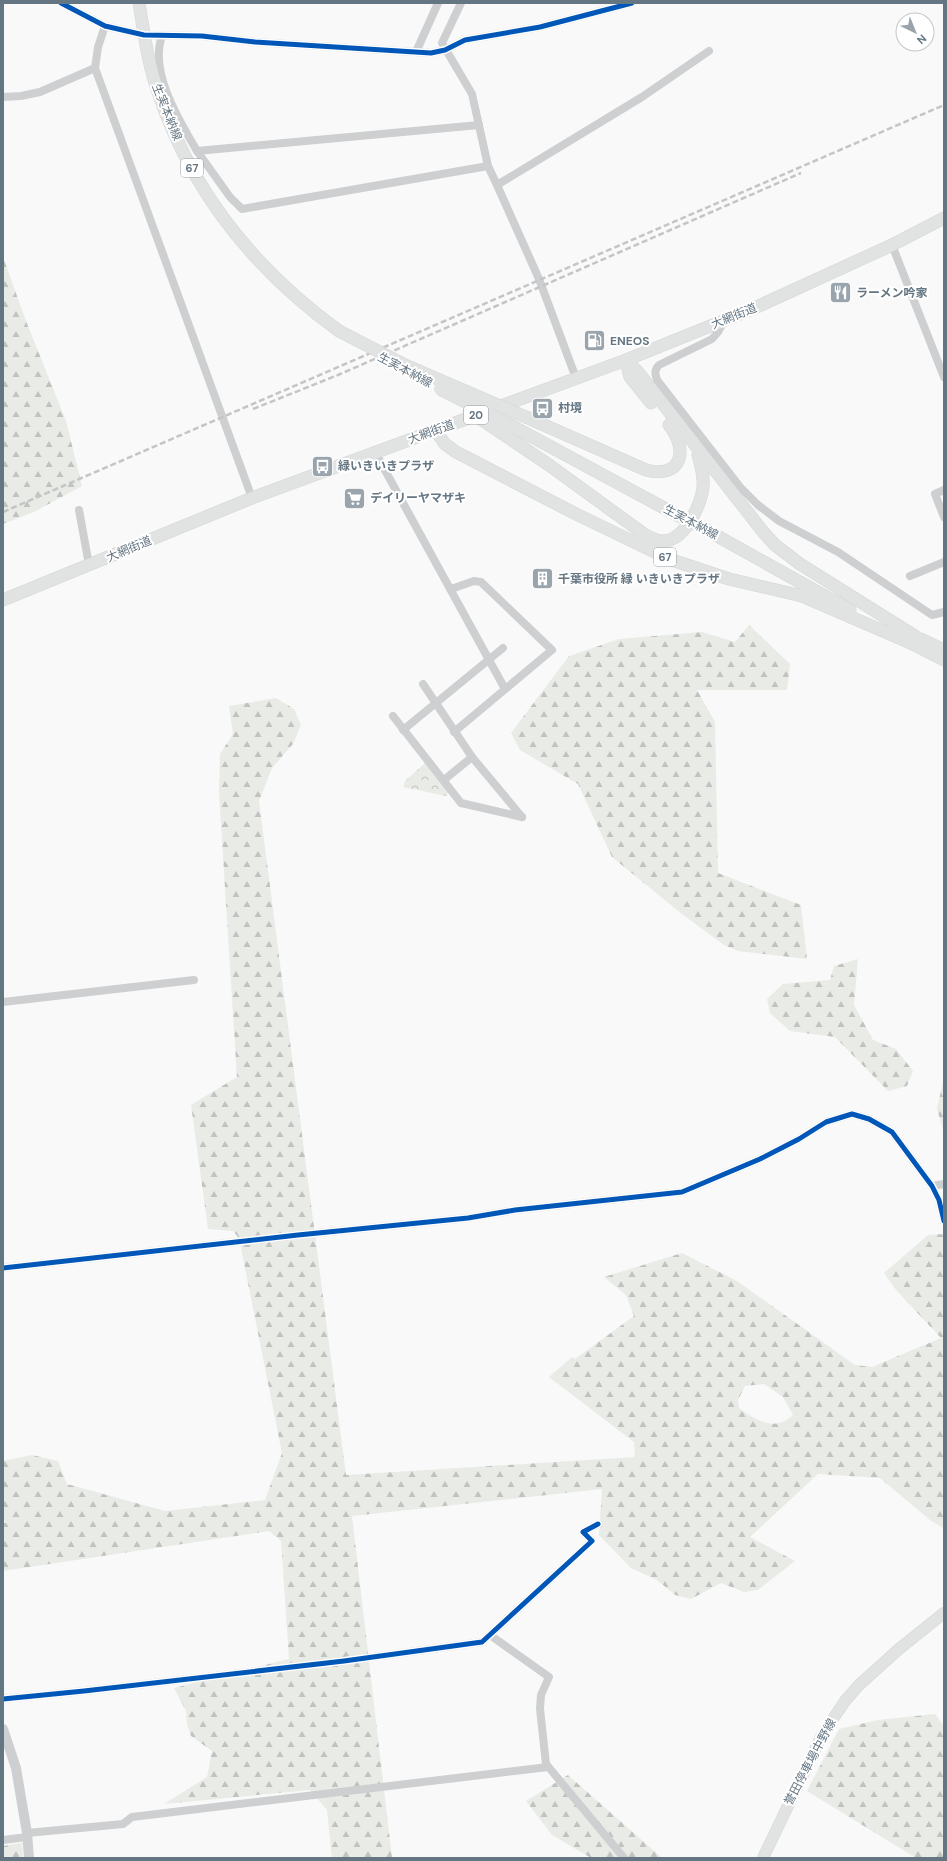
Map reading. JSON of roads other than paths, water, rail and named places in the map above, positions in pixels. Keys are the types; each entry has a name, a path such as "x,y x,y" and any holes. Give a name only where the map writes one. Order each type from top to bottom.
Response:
{"main road":[{"name":"生実本納線","path":"139,3 144,35 157,91 171,125 194,172 233,232 254,257 318,316 385,360 514,427 822,593 914,640 944,660"},
{"name":"大網街道","path":"3,600 252,498 626,360 724,321 892,244 944,218"},
{"path":"339,331 406,365 646,470 662,473 674,468 680,458 681,450 676,435 630,377 626,360"},
{"name":"67","path":"626,360 638,372 697,450 775,546 914,640"},
{"name":"67","path":"429,383 549,465 644,534 661,541 668,540 682,533 699,503 703,486 702,470 697,450"},
{"name":"67","path":"435,430 446,444 456,452 576,514 669,559 729,579 802,596 914,640"},
{"name":"生実本納線","path":"914,640 944,650"},
{"name":"誉田停車場中野線","path":"763,1858 821,1737 845,1701 859,1685 944,1613"}],"street":[{"path":"61,3 105,26 144,35 202,36 255,42 416,52 445,50 465,40 540,27 632,3"},
{"path":"416,52 438,3"},
{"path":"461,3 442,43 472,94 488,166 539,279 576,378"},
{"path":"105,26 98,47 95,68 252,498"},
{"path":"162,36 157,52 165,86 180,122 197,151 230,197 242,209 488,166"},
{"path":"497,185 642,97 709,51"},
{"path":"3,97 21,96 40,92 95,68"},
{"path":"197,151 478,125"},
{"path":"892,244 944,377"},
{"path":"724,321 712,339 659,365 656,368 655,374 657,380 740,487 758,505 779,522 838,552 932,615 940,613 944,604"},
{"path":"375,452 505,689"},
{"path":"944,490 935,494 944,517"},
{"path":"79,510 89,565"},
{"path":"910,576 944,562"},
{"path":"451,589 474,581 481,582 552,650 454,732"},
{"path":"403,730 488,658 503,648"},
{"path":"393,716 461,803 522,817 472,757 423,684"},
{"path":"444,780 472,757"},
{"path":"3,1002 194,980"},
{"path":"3,1268 298,1235 468,1218 515,1210 682,1192 760,1159 799,1139 826,1122 852,1114 868,1119 892,1132 932,1186 939,1200 944,1221"},
{"path":"932,1186 944,1184"},
{"path":"3,1699 344,1661 482,1642 592,1542 583,1532 598,1524"},
{"path":"490,1635 549,1677 540,1695 540,1709 546,1764 624,1858"},
{"path":"3,1729 16,1768 27,1835 29,1858"},
{"path":"3,1840 27,1835 124,1824 132,1817 548,1767"}],"railway":[{"path":"3,512 944,105"},
{"path":"253,409 338,375 801,173"}],"place":[{"name":"ラーメン吟家","path":"840,293"},
{"name":"ENEOS","path":"594,341"},
{"name":"村境","path":"543,408"},
{"name":"緑いきいきプラザ","path":"323,466"},
{"name":"デイリーヤマザキ","path":"355,498"},
{"name":"千葉市役所 緑 いきいきプラザ","path":"543,579"}]}
